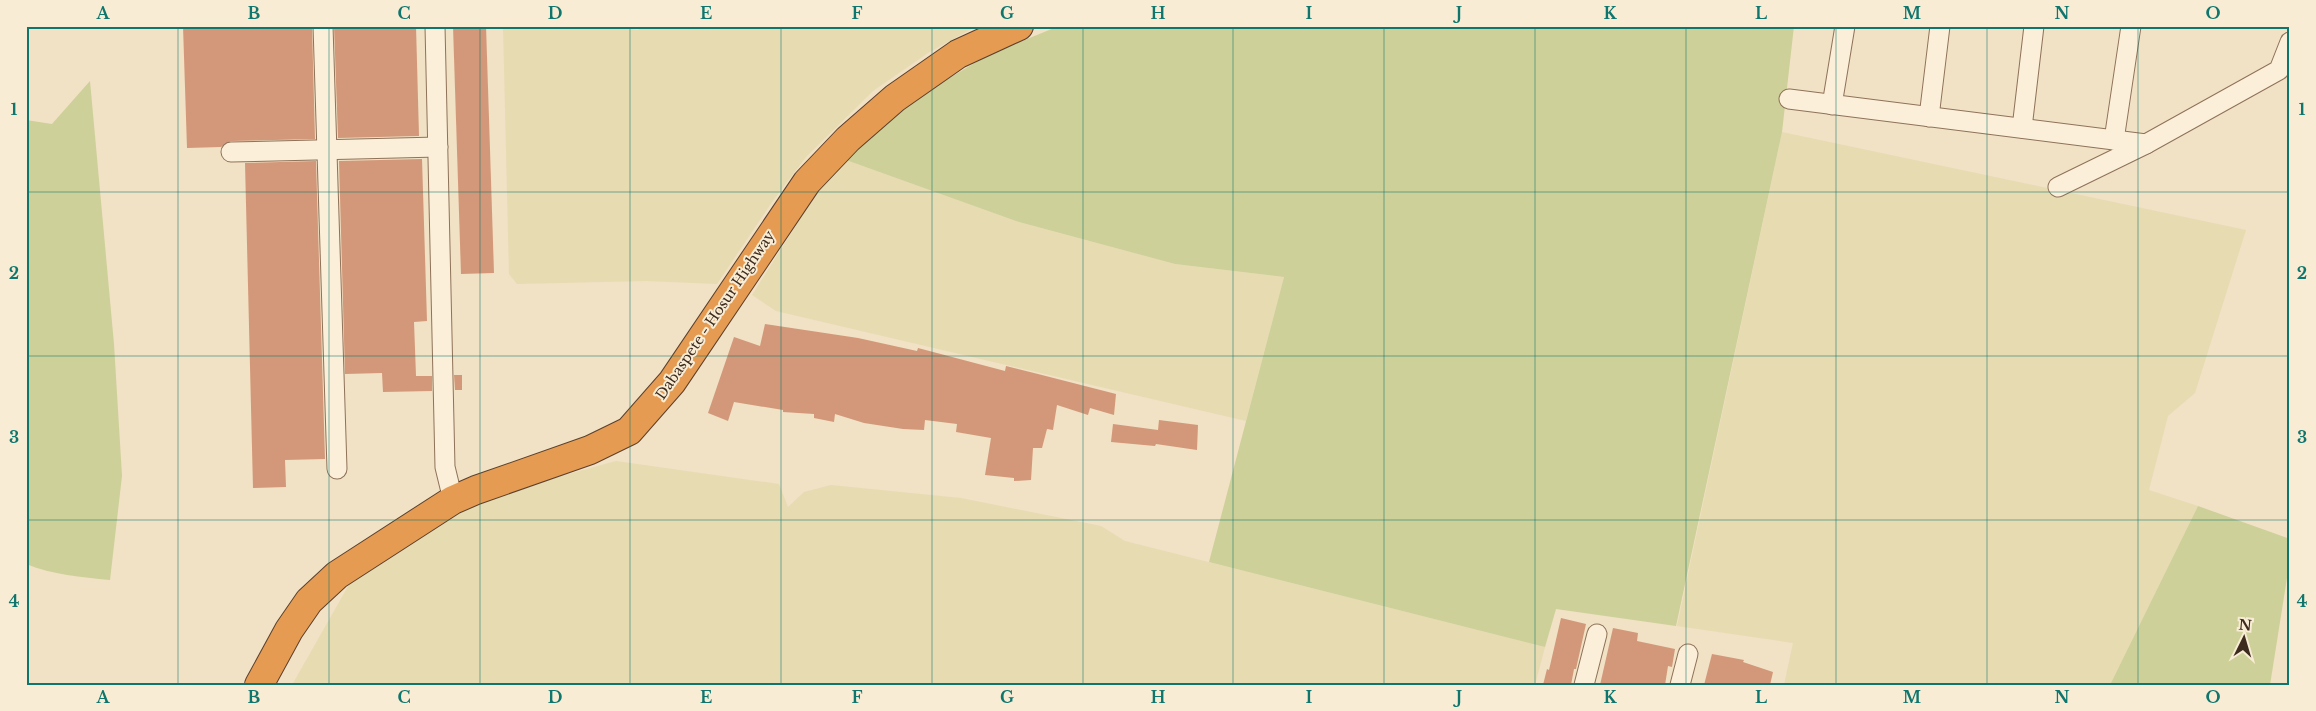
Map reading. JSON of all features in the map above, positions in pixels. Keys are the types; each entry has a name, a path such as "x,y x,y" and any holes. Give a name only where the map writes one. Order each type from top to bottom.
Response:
{"highway":[{"name":"Dabaspete - Hosur Highway","path":"259,685 289,630 309,601 337,575 453,500 476,490 590,450 629,431 672,382 807,182 848,140 895,98 958,54 1019,26"}],"street":[{"path":"323,26 337,469"},
{"path":"435,26 445,468 453,500"},
{"path":"1832,105 1845,26"},
{"path":"1929,117 1940,26"},
{"path":"2022,128 2034,26"},
{"path":"2114,140 2132,26"},
{"path":"2058,187 2146,144 2279,70 2290,42"},
{"path":"1789,99 2146,144"},
{"path":"230,152 438,147"},
{"path":"1584,685 1597,634"},
{"path":"1680,685 1688,654"}],"shaded area":[{"path":"503,26 590,26 639,30 639,26 977,26 928,53 873,91 806,157 772,202 717,284 647,281 517,284 509,274"},
{"path":"1782,132 2246,230 2195,393 2168,416 2149,490 2198,506 2110,685 1784,685 1793,643 1677,626"},
{"path":"846,160 1019,222 1175,264 1284,277 1246,421 776,311 752,295 817,192"},
{"path":"616,461 779,484 788,507 804,492 831,485 961,498 1101,526 1125,541 1545,647 1535,685 292,685 355,574 481,498"}],"green space":[{"path":"1059,26 1794,26 1782,132 1676,626 1556,609 1545,647 1209,562 1284,277 1175,264 1019,222 846,160 919,96 988,55"},
{"path":"90,81 114,344 122,476 110,580 57,573 26,564 26,120 52,124"},
{"path":"2198,506 2290,539 2290,559 2270,685 2110,685"}],"building":[{"path":"183,26 312,26 315,139 231,141 221,147 187,148"},
{"path":"334,26 416,26 419,136 338,138"},
{"path":"453,26 486,26 494,273 461,274"},
{"path":"422,159 427,321 414,322 416,376 432,376 432,391 383,392 382,373 345,374 339,161"},
{"path":"316,161 325,459 285,460 286,487 253,488 245,163"},
{"path":"765,324 858,338 917,351 918,348 1005,371 1006,366 1116,394 1114,415 1090,408 1088,415 1057,405 1053,430 1047,429 1042,448 1033,448 1031,480 1014,481 1014,478 985,475 991,438 956,432 957,424 925,420 924,430 903,429 864,423 835,414 834,422 814,418 814,414 783,412 783,410 734,402 728,421 708,413 734,337 760,346"},
{"path":"454,375 462,375 462,390 455,390"},
{"path":"1159,420 1198,425 1197,450 1156,444 1155,446 1111,442 1113,424 1158,430"},
{"path":"1561,618 1586,624 1576,669 1574,669 1571,685 1543,685 1547,669 1549,670"},
{"path":"1613,628 1638,633 1637,641 1675,649 1672,667 1668,666 1665,685 1600,685"},
{"path":"1712,654 1744,660 1743,662 1773,672 1770,685 1704,685"}]}
